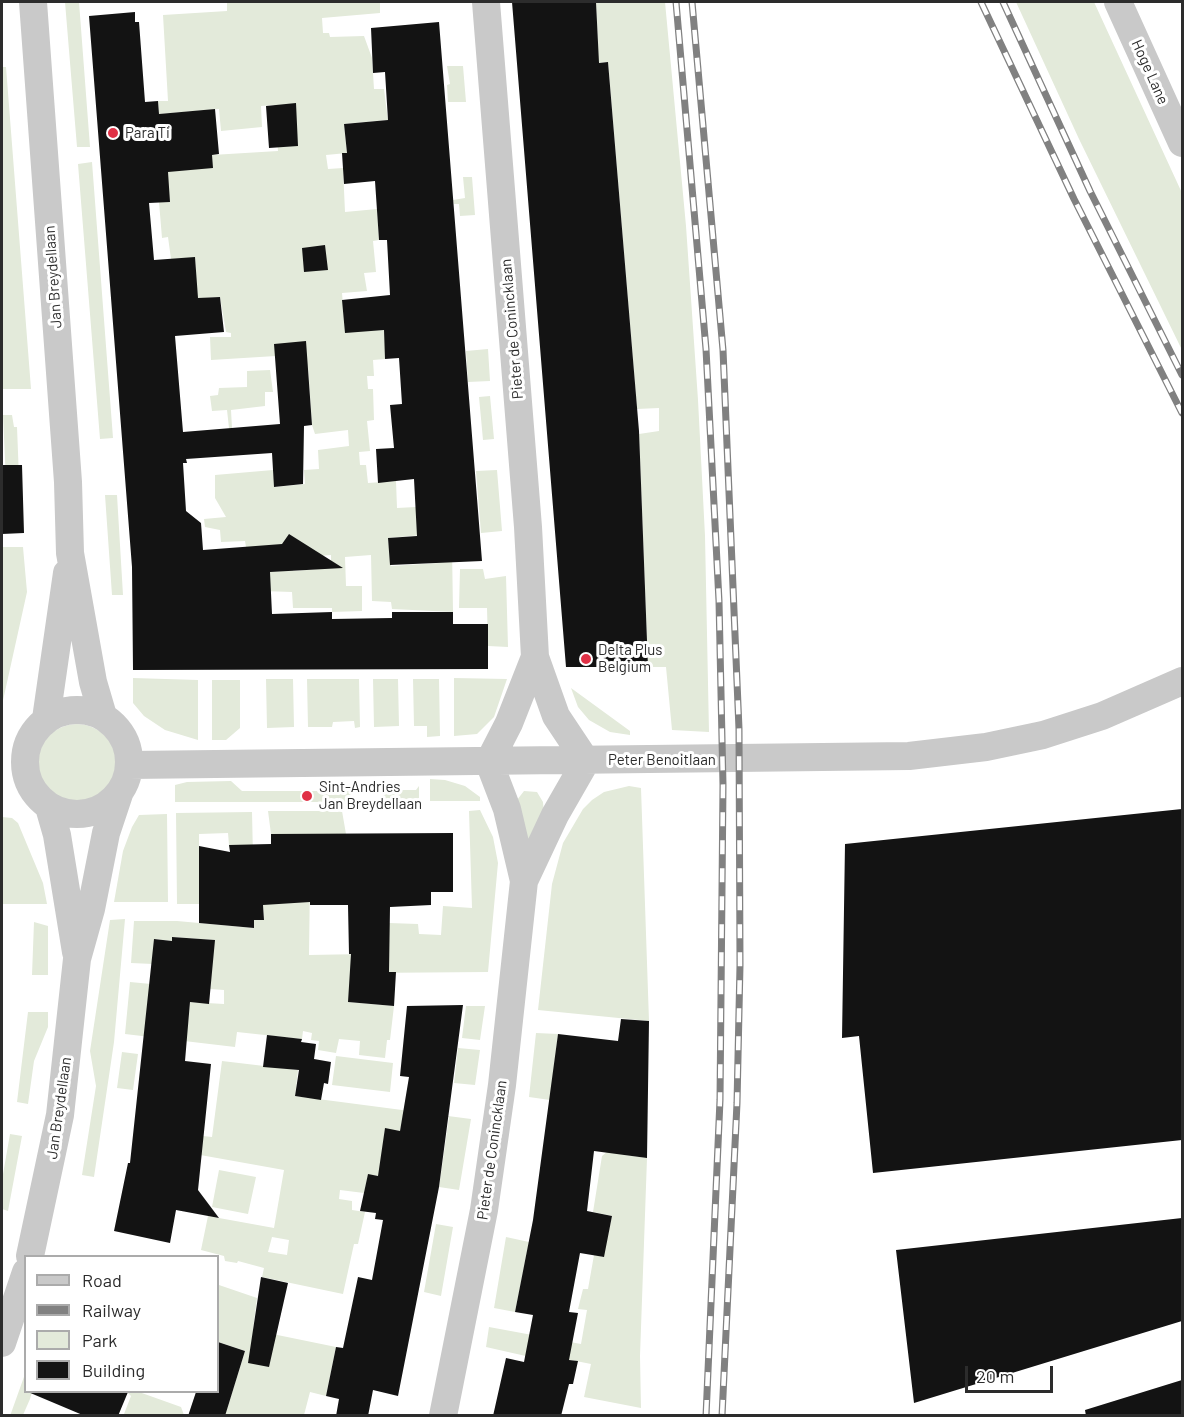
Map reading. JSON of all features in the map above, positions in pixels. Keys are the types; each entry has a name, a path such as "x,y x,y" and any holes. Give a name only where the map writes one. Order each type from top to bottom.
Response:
{"street":[{"name":"Jan Breydellaan","path":"33,2 68,472 70,553 93,682 103,716"},
{"name":"Pieter de Conincklaan","path":"443,1416 484,1210 502,1085 524,881 555,815 586,761 556,716 535,657 528,527 486,2"},
{"name":"Hoge Lane","path":"1118,2 1182,143"},
{"name":"Jan Breydellaan","path":"46,720 54,649 70,553"},
{"name":"Pieter de Conincklaan","path":"524,881 507,809 489,762 509,723 535,657"},
{"name":"Peter Benoitlaan","path":"129,765 852,759 909,756 986,747 1043,735 1102,716 1182,681"},
{"path":"85,710 103,716 123,738 129,765 127,778 119,794 106,806 87,813 66,813 49,807 35,795 26,778 13,767 31,736 46,720 58,713 85,710"},
{"name":"Jan Breydellaan","path":"30,1255 60,1115 77,959 91,909 106,833 119,794"},
{"name":"Jan Breydellaan","path":"49,807 57,835 77,959"},
{"path":"2,1343 24,1278"}],"green space":[{"path":"65,2 79,2 90,147 77,147"},
{"path":"227,2 380,2 380,13 322,18 323,33 329,33 330,37 364,36 372,58 374,89 384,89 388,120 344,124 347,153 326,155 328,169 343,168 345,212 377,209 379,240 373,241 376,272 364,273 367,291 342,293 344,317 366,316 385,329 385,359 373,360 374,376 367,376 368,389 373,389 374,420 367,421 370,451 359,452 360,465 366,465 368,483 396,481 397,508 416,507 422,535 388,538 391,566 439,563 452,548 453,612 392,609 391,602 372,601 371,555 345,557 346,586 362,586 362,611 332,612 332,608 293,608 292,592 262,591 249,547 246,547 245,541 221,542 220,530 205,527 204,519 226,517 215,498 215,475 273,470 275,487 305,484 304,470 319,469 318,450 349,446 348,430 315,434 312,425 308,367 292,355 211,360 210,337 231,337 231,333 226,332 220,297 186,299 196,272 195,258 171,259 168,237 162,238 159,202 167,172 212,155 278,151 274,105 261,106 262,127 221,131 219,109 159,114 158,101 168,101 163,15 227,11","holes":["331,555 331,568 293,571 293,558"]},
{"path":"596,2 665,2 686,226 698,400 705,536 709,732 672,730 666,667 648,667 639,434 659,431 659,408 637,409 608,62 577,65 598,45"},
{"path":"1016,2 1094,2 1182,193 1182,350 1079,139"},
{"path":"447,66 463,66 466,102 448,102 447,85 450,84"},
{"path":"2,67 6,67 31,389 2,389"},
{"path":"92,162 113,438 100,439 78,164"},
{"path":"463,177 472,177 475,215 460,216 459,204 454,204 453,200 465,198"},
{"path":"488,349 490,381 468,382 466,351"},
{"path":"270,370 273,392 265,392 265,406 231,410 232,428 229,428 227,410 212,411 210,396 218,395 219,388 247,387 247,371"},
{"path":"490,396 494,439 483,440 479,397"},
{"path":"3,415 12,415 14,427 17,427 20,503 7,504"},
{"path":"497,470 502,531 481,533 476,471"},
{"path":"105,495 117,495 123,595 112,595"},
{"path":"2,547 23,547 27,592 2,705"},
{"path":"460,569 483,569 485,579 506,576 508,647 488,646 487,608 459,608"},
{"path":"133,678 198,680 198,740 165,730 144,716 133,703"},
{"path":"454,678 507,679 494,717 477,734 454,736"},
{"path":"266,679 293,679 294,727 267,728"},
{"path":"307,679 359,679 360,727 355,728 354,721 333,722 332,727 308,727"},
{"path":"373,679 398,679 399,726 374,727"},
{"path":"413,679 439,679 440,736 427,737 427,726 414,726"},
{"path":"212,680 240,680 240,728 226,740 212,740"},
{"path":"571,688 630,731 630,735 610,732 589,720 578,707"},
{"path":"77,724 92,727 109,741 116,763 113,778 99,795 77,802 62,799 45,785 38,763 41,748 55,731"},
{"path":"430,779 445,780 465,786 480,797 480,801 430,801"},
{"path":"231,781 242,791 351,791 351,802 175,802 175,785 187,782"},
{"path":"419,786 419,802 383,801 383,790 416,790"},
{"path":"629,786 641,788 649,1021 538,1010 552,884 563,843 583,809 592,800 604,792"},
{"path":"524,791 537,792 543,802 544,814 528,862 517,800"},
{"path":"480,810 493,837 498,863 488,972 364,973 349,1002 394,1006 390,1040 387,1040 385,1058 359,1055 360,1041 339,1039 336,1053 318,1050 319,1041 311,1040 312,1033 303,1031 302,1039 237,1032 235,1047 125,1034 130,982 151,984 188,1023 190,1002 224,1004 224,990 210,989 214,940 172,937 172,941 155,939 153,964 131,963 134,921 177,921 254,928 254,920 264,920 263,905 310,879 309,955 364,954 389,923 418,924 419,934 441,935 443,906 472,908 469,811"},
{"path":"268,811 342,811 346,834 271,834"},
{"path":"252,812 254,902 229,845 228,833 199,834 199,904 177,904 176,813"},
{"path":"167,814 168,902 114,902 123,851 139,815"},
{"path":"2,817 12,818 18,823 43,883 47,904 2,904"},
{"path":"125,919 114,1042 94,1177 82,1175 96,1086 90,1051 110,920"},
{"path":"34,922 48,926 48,975 32,975"},
{"path":"466,1006 485,1006 480,1040 462,1038"},
{"path":"28,1012 48,1012 48,1027 34,1061 28,1104 17,1102"},
{"path":"536,1033 558,1034 550,1100 529,1097"},
{"path":"458,1048 480,1050 475,1085 454,1083"},
{"path":"122,1052 138,1054 133,1090 117,1088"},
{"path":"336,1056 393,1063 390,1092 332,1085"},
{"path":"222,1061 298,1070 295,1096 471,1119 459,1190 439,1187 449,1117 404,1111 400,1131 385,1129 380,1176 368,1175 364,1193 340,1190 339,1199 352,1201 352,1210 365,1212 358,1244 354,1244 343,1294 262,1277 264,1268 238,1261 237,1263 225,1261 224,1256 201,1250 208,1216 274,1228 284,1170 150,1146 203,1136 212,1137","holes":["272,1237 289,1240 287,1255 268,1252"]},
{"path":"10,1134 22,1136 8,1211 2,1209 2,1180"},
{"path":"619,1142 626,1143 625,1155 647,1158 640,1356 641,1408 584,1397 591,1364 541,1354 539,1359 486,1347 489,1327 581,1344 587,1310 578,1309 583,1289 588,1289 594,1255 603,1257 612,1216 593,1212 602,1156"},
{"path":"219,1170 256,1177 248,1214 212,1207"},
{"path":"436,1224 453,1227 441,1296 424,1292"},
{"path":"506,1237 529,1242 515,1312 494,1308"},
{"path":"219,1285 257,1298 253,1330 336,1347 326,1396 310,1392 304,1415 225,1415 245,1351 219,1342"},
{"path":"24,1377 24,1393 32,1393 30,1399 23,1415 10,1416"},
{"path":"128,1393 142,1393 181,1407 184,1415 127,1416 124,1414 131,1396"}],"building":[{"path":"512,2 596,2 599,63 608,62 639,431 648,667 566,667"},
{"path":"135,12 135,22 139,22 145,102 158,101 159,114 215,109 219,154 212,155 213,168 168,172 170,202 149,203 154,260 195,257 198,298 220,297 224,332 175,336 183,432 280,424 274,344 306,341 312,425 304,426 303,484 274,487 272,453 186,459 187,463 183,463 186,511 201,523 203,550 282,544 289,534 343,568 270,572 272,614 332,612 332,619 392,618 392,612 453,612 453,624 488,624 488,669 133,670 132,567 89,16"},
{"path":"439,22 482,561 390,565 388,538 417,536 414,479 378,483 376,449 394,448 390,405 402,404 399,358 385,359 384,330 345,333 342,300 390,295 387,240 379,240 375,181 344,184 342,153 347,153 344,124 388,120 385,72 373,73 371,28"},
{"path":"296,103 298,146 269,148 266,106"},
{"path":"325,245 328,270 304,272 302,248"},
{"path":"2,465 22,465 24,533 2,534"},
{"path":"1182,809 1182,1140 873,1173 859,1036 842,1038 845,844"},
{"path":"453,833 453,892 431,892 431,905 390,907 389,972 396,972 394,1006 348,1002 351,954 349,954 348,905 310,905 310,902 263,905 264,920 254,920 254,928 199,923 199,846 230,852 229,845 271,844 271,834"},
{"path":"172,937 215,940 209,1004 190,1002 185,1061 211,1064 198,1190 219,1218 176,1210 170,1243 114,1231 128,1163 130,1163 154,939 172,941"},
{"path":"463,1005 439,1187 398,1396 373,1390 368,1416 336,1416 339,1399 326,1396 336,1347 343,1348 358,1277 372,1280 383,1220 375,1219 376,1213 360,1211 368,1174 378,1176 385,1128 400,1131 409,1077 400,1076 407,1006"},
{"path":"621,1019 649,1021 647,1158 594,1151 587,1211 612,1216 604,1257 580,1253 569,1312 578,1313 569,1360 578,1361 573,1384 569,1384 561,1416 493,1416 506,1358 524,1362 533,1315 515,1312 533,1220 558,1034 618,1041"},
{"path":"267,1035 302,1039 301,1042 316,1044 314,1059 331,1062 328,1084 324,1083 321,1100 295,1096 299,1070 263,1067"},
{"path":"1182,1218 1182,1321 914,1403 896,1250"},
{"path":"261,1277 288,1283 269,1367 248,1363"},
{"path":"219,1342 245,1351 225,1416 188,1416 196,1393 219,1393"},
{"path":"1182,1380 1182,1416 1086,1416 1085,1410"},
{"path":"30,1393 128,1393 118,1416 85,1416"}],"railway":[{"path":"676,2 706,349 719,601 723,785 720,1100 706,1416"},
{"path":"692,2 723,350 739,729 740,965 737,1103 722,1416"},
{"path":"981,2 1074,199 1182,413"},
{"path":"1003,2 1090,191 1182,375"}],"place":[{"name":"Para Ti","path":"113,133"},
{"name":"Delta Plus Belgium","path":"586,659"},
{"name":"Sint-Andries Jan Breydellaan","path":"307,796"}]}
